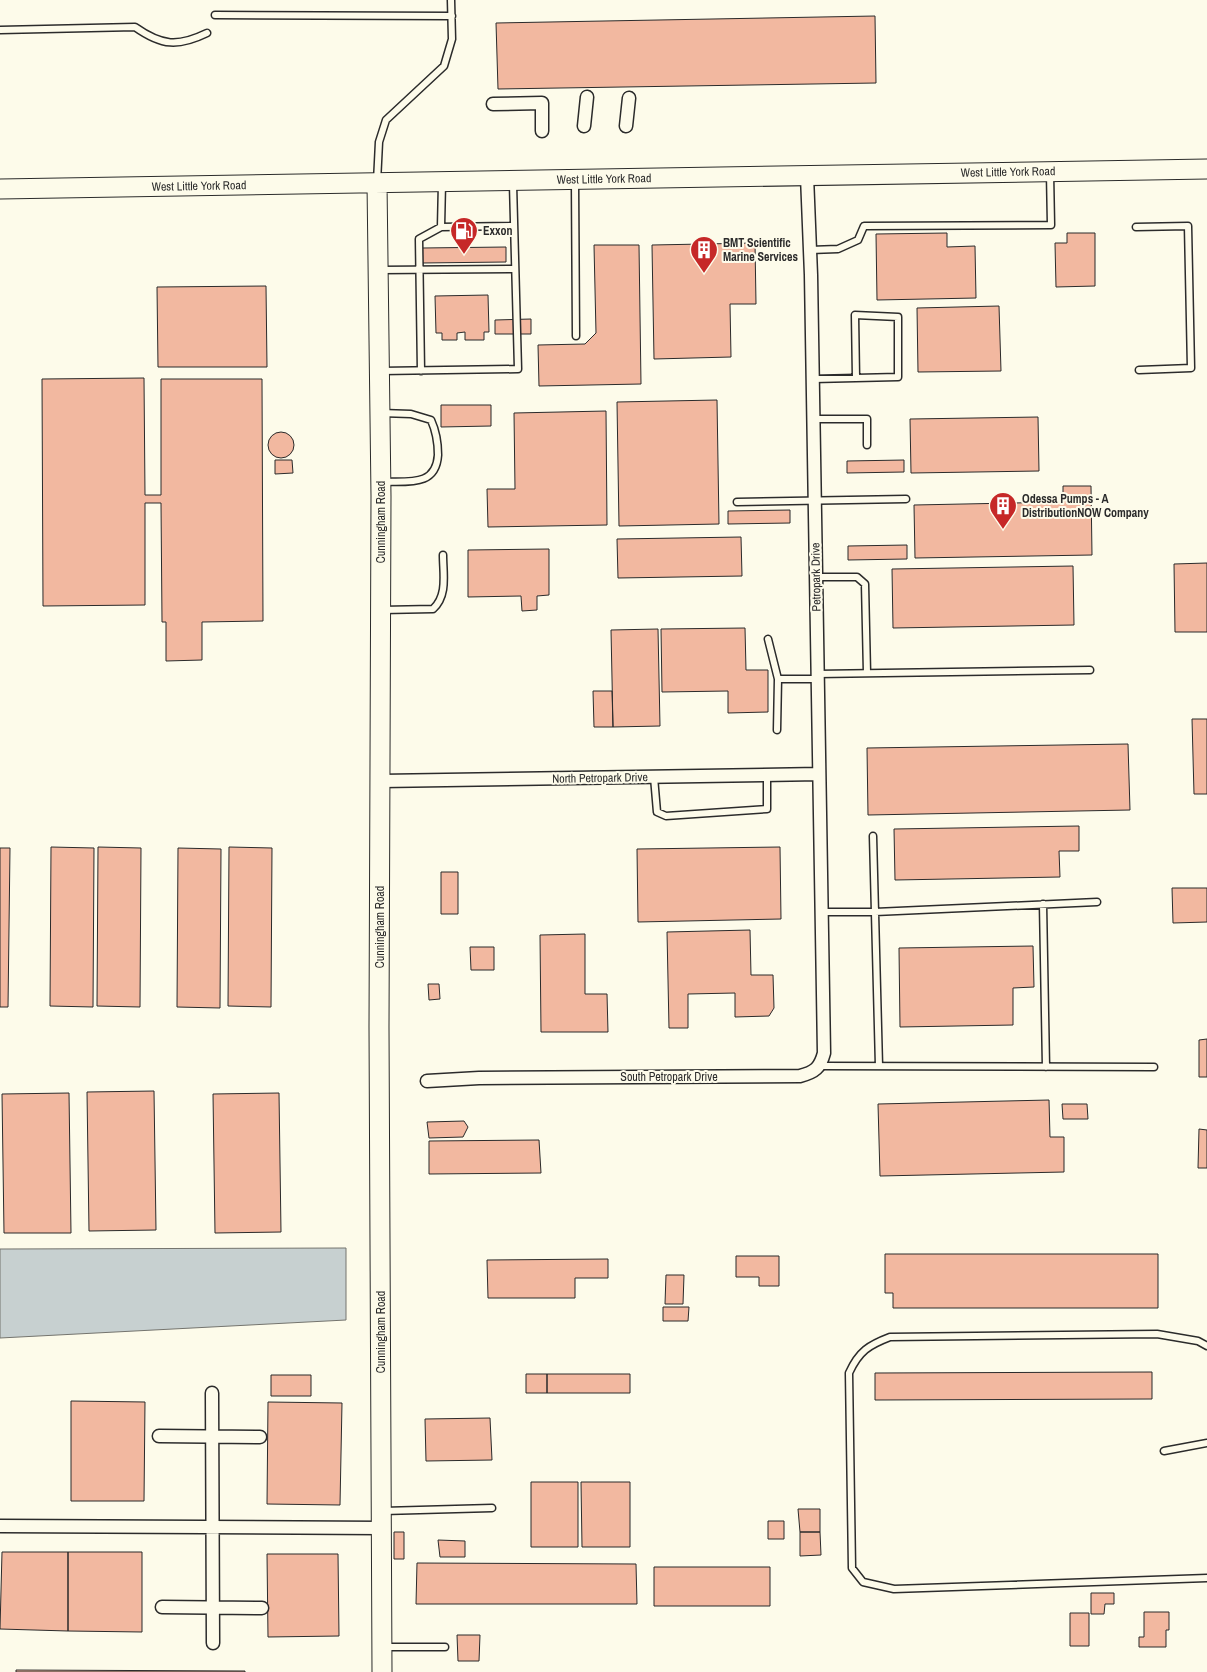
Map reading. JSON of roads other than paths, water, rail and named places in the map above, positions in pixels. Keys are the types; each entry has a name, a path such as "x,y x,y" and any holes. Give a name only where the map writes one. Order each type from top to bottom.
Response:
{"street":[{"path":"584,126 587,98"},
{"path":"626,126 630,98"},
{"path":"493,104 542,103 542,131"},
{"name":"West Little York Road","path":"0,189 1207,169"},
{"name":"Petropark Drive","path":"807,176 813,379 824,1053 820,1066"},
{"name":"Cunningham Road","path":"377,183 381,482 379,1027 382,1672"},
{"name":"North Petropark Drive","path":"381,781 819,774"},
{"name":"South Petropark Drive","path":"427,1081 479,1078 800,1076 813,1073 820,1066"},
{"path":"212,1393 213,1643"},
{"path":"159,1436 260,1437"},
{"path":"0,1526 213,1527 382,1520"},
{"path":"162,1607 262,1608"}],"lane":[{"path":"377,183 379,142 386,120 444,66 452,39 451,0"},
{"path":"215,15 452,16"},
{"path":"0,30 135,27 151,39 170,43 189,41 207,33"},
{"path":"810,250 838,249 858,240 864,226 1050,225 1050,172"},
{"path":"575,180 576,336"},
{"path":"380,371 518,369 513,181"},
{"path":"441,227 442,182"},
{"path":"421,371 419,239 441,227 514,226"},
{"path":"1136,227 1188,226 1190,368 1139,370"},
{"path":"378,270 515,269"},
{"path":"813,379 898,378 898,317 854,315 856,378"},
{"path":"380,413 411,414 431,420 436,430 438,447 434,471 428,478 412,481 381,482"},
{"path":"813,419 867,419 867,445"},
{"path":"737,502 906,499"},
{"path":"381,610 433,609 441,602 444,594 443,555"},
{"path":"816,577 857,577 865,584 867,673"},
{"path":"768,639 778,679 777,730"},
{"path":"778,679 867,673 1090,670"},
{"path":"654,777 657,812 666,816 767,809 767,775"},
{"path":"873,836 879,1066"},
{"path":"821,912 875,912 1097,902"},
{"path":"1043,904 1046,1066"},
{"path":"820,1066 1154,1067"},
{"path":"1207,1346 1198,1341 1157,1334 890,1337 874,1343 857,1356 849,1373 852,1568 863,1582 894,1589 1207,1578"},
{"path":"1164,1451 1207,1443"},
{"path":"382,1520 492,1508"},
{"path":"382,1647 445,1647"}],"place":[{"name":"Exxon","path":"464,255"},
{"name":"BMT Scientific Marine Services","path":"704,274"},
{"name":"Odessa Pumps - A DistributionNOW Company","path":"1003,530"}]}
